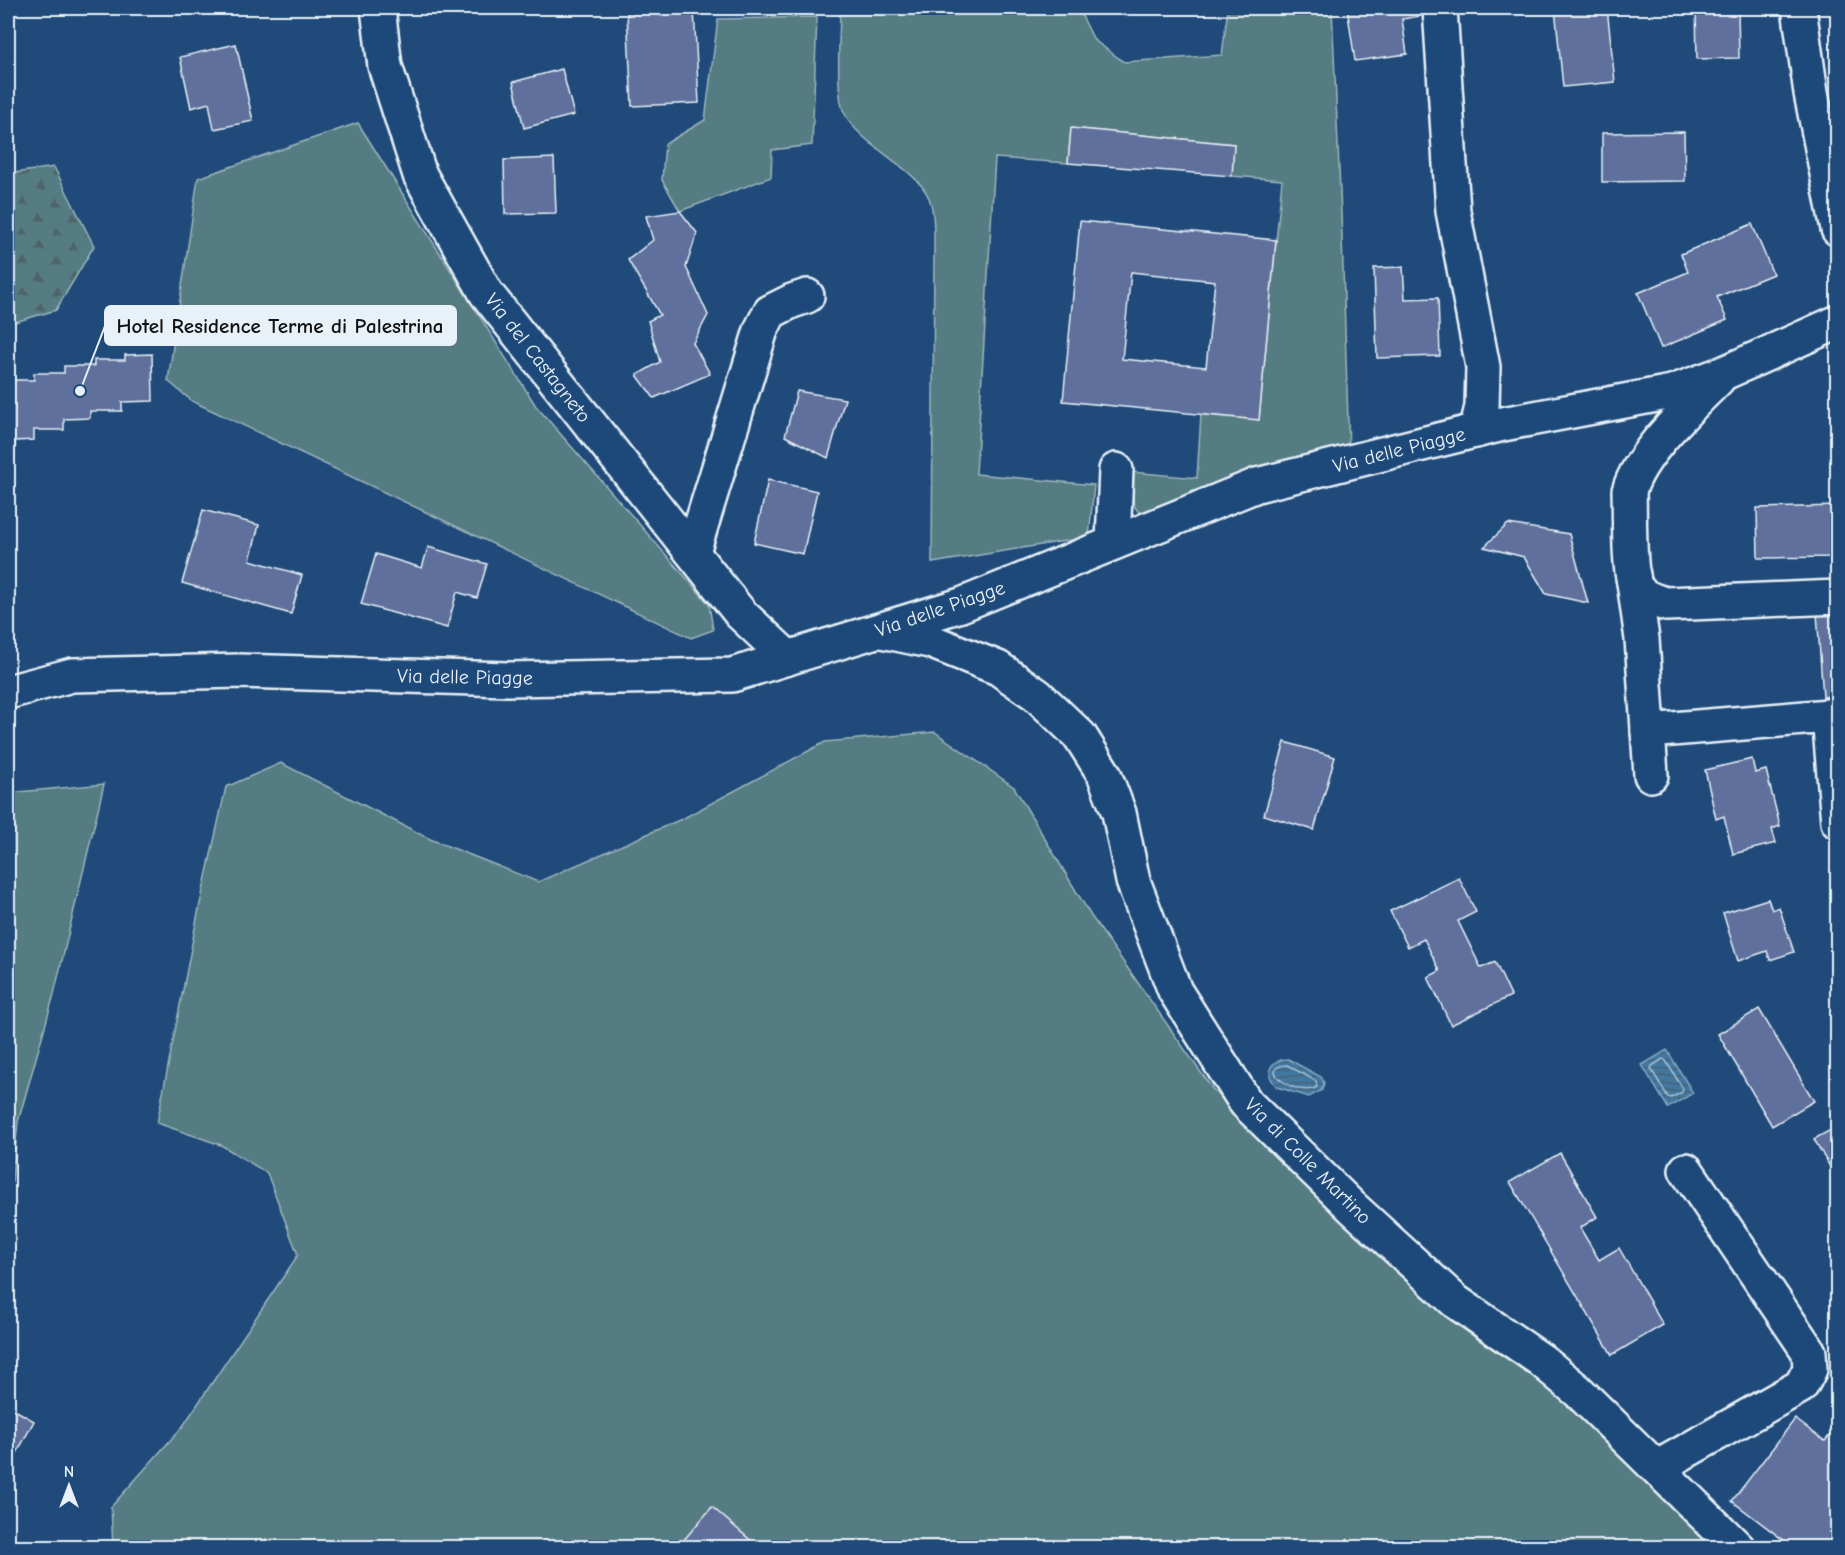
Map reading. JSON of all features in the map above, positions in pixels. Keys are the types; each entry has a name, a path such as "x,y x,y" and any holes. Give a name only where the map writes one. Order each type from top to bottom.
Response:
{"street":[{"name":"Via del Castagneto","path":"378,8 385,66 420,175 486,293 741,614 789,658"},
{"path":"1440,8 1453,211 1483,367 1482,407 1476,431"},
{"path":"1799,8 1811,93 1838,229"},
{"path":"693,552 761,330 770,312 807,296"},
{"name":"Via delle Piagge","path":"8,692 72,675 240,671 508,679 732,675 961,605 1257,485 1503,424 1672,392 1724,374 1838,322"},
{"path":"1651,775 1642,639 1632,570 1629,491 1633,478 1664,437 1724,374"},
{"path":"1113,543 1116,470"},
{"path":"1632,570 1636,587 1652,601 1666,604 1838,597"},
{"name":"Via di Colle Martino","path":"879,630 930,641 998,668 1037,695 1080,736 1104,774 1119,813 1133,881 1175,991 1246,1103 1352,1207 1455,1301 1541,1360 1578,1390 1738,1548"},
{"path":"1648,731 1830,716 1838,822"},
{"path":"1658,1467 1801,1386 1810,1369 1809,1352 1686,1170"}],"green space":[{"path":"840,8 1078,8 1094,40 1124,62 1222,55 1228,8 1332,8 1349,450 1142,515 1138,511 1132,496 1132,472 1197,478 1201,415 1259,420 1282,180 1232,176 1234,144 1071,128 1068,163 995,158 976,474 1094,485 1089,537 932,563 934,221 926,191 904,169 863,137 844,112 839,77"},
{"path":"817,17 812,145 772,150 771,177 680,211 662,180 665,144 705,120 718,19"},
{"path":"358,123 536,406 709,604 713,630 691,638 192,401 168,381 198,178"},
{"path":"54,167 94,246 56,310 8,324 8,174"},
{"path":"935,732 1014,787 1091,916 1214,1091 1401,1270 1540,1371 1723,1547 113,1548 111,1507 183,1426 298,1255 267,1173 221,1145 157,1123 198,913 226,787 281,763 430,839 538,882 684,818 825,742"},
{"path":"104,784 54,994 18,1122 12,1182 8,1180 8,793"}],"water":[{"path":"1667,1050 1693,1093 1668,1108 1642,1065"},
{"path":"1288,1059 1321,1077 1324,1083 1322,1090 1309,1097 1277,1087 1271,1077 1271,1068 1276,1062"}],"building":[{"path":"1347,8 1426,8 1427,15 1402,19 1407,54 1355,61"},
{"path":"1555,8 1607,8 1615,82 1563,87"},
{"path":"1696,8 1738,8 1739,58 1697,59"},
{"path":"694,10 699,103 632,106 627,13"},
{"path":"236,44 253,121 214,129 209,103 191,108 180,57"},
{"path":"562,69 574,115 524,128 513,82"},
{"path":"1071,128 1234,144 1232,176 1068,163"},
{"path":"1684,132 1685,181 1602,182 1602,133"},
{"path":"554,158 556,213 505,214 504,160"},
{"path":"680,211 697,233 686,267 708,315 693,343 710,374 654,398 637,375 660,362 648,321 660,315 628,260 653,240 646,216"},
{"path":"1080,221 1276,240 1259,420 1063,401","holes":["1131,272 1215,281 1206,367 1122,359"]},
{"path":"1752,224 1773,274 1717,297 1727,320 1661,348 1638,293 1688,272 1681,254"},
{"path":"1403,267 1405,299 1438,298 1440,356 1377,358 1374,268"},
{"path":"152,354 153,401 122,402 122,411 90,411 90,418 64,419 64,430 34,430 34,440 15,441 15,449 8,449 8,380 34,380 34,373 64,373 64,366 94,366 94,360 125,360 125,355"},
{"path":"797,391 845,399 828,458 785,436"},
{"path":"768,480 817,491 803,554 754,543"},
{"path":"1837,506 1838,557 1758,558 1757,508"},
{"path":"203,510 259,525 250,560 302,575 291,614 182,583"},
{"path":"1508,524 1569,534 1588,603 1546,594 1524,557 1484,547"},
{"path":"428,547 487,564 477,598 457,592 447,628 361,604 376,554 422,568"},
{"path":"1838,612 1838,696 1823,697 1817,613"},
{"path":"1285,742 1335,757 1314,830 1264,815"},
{"path":"1752,759 1755,773 1766,770 1780,826 1772,829 1776,843 1733,854 1724,816 1716,819 1705,770"},
{"path":"1459,878 1476,912 1458,921 1481,968 1495,962 1511,996 1451,1025 1428,977 1440,971 1424,939 1408,947 1390,911"},
{"path":"1768,899 1772,910 1779,907 1794,952 1770,960 1767,951 1738,961 1723,913"},
{"path":"1759,1009 1814,1101 1772,1126 1718,1034"},
{"path":"1838,1126 1838,1181 1814,1139"},
{"path":"1560,1153 1597,1217 1580,1228 1599,1260 1619,1248 1663,1325 1612,1355 1510,1182"},
{"path":"8,1406 34,1421 8,1470"},
{"path":"1795,1419 1825,1441 1838,1425 1838,1548 1794,1548 1732,1501"},
{"path":"712,1507 756,1545 754,1548 677,1548"}],"place":[{"name":"Hotel Residence Terme di Palestrina","path":"80,391"}]}
